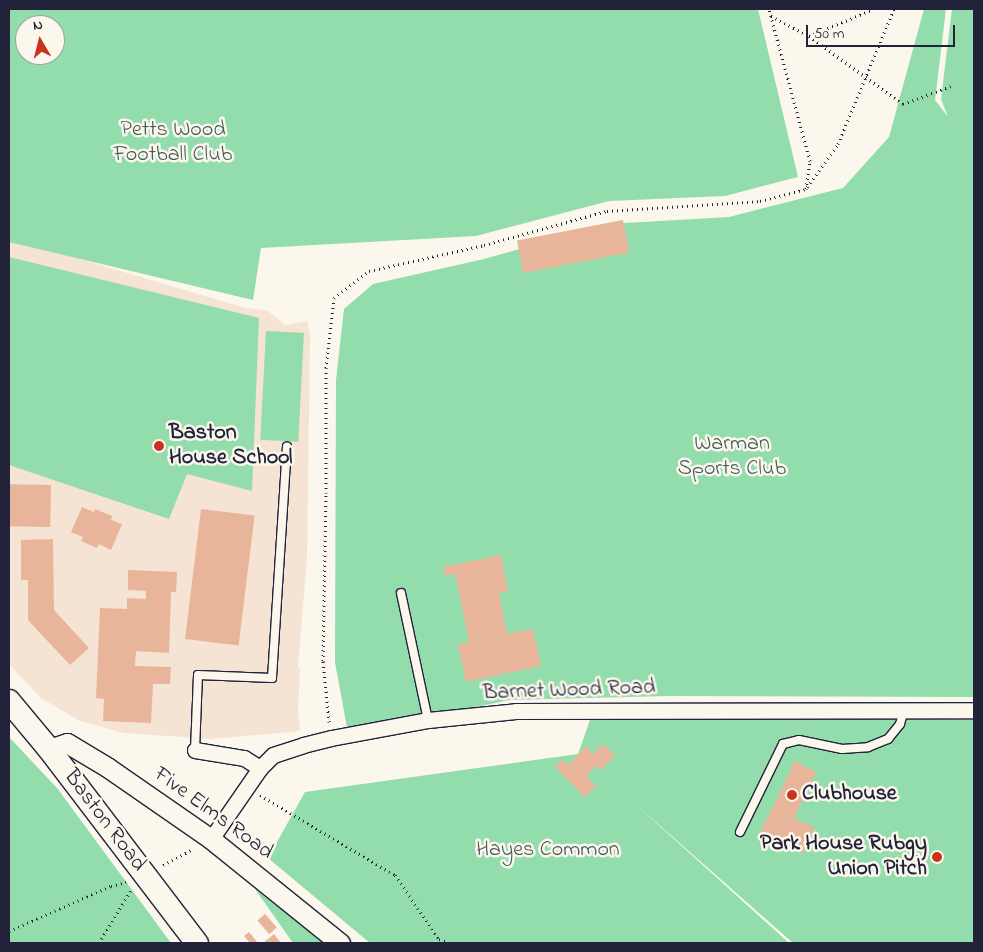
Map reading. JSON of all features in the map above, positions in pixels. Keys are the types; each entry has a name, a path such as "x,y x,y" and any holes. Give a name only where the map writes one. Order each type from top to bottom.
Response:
{"main road":[{"name":"Baston Road","path":"9,701 49,749 197,943"}],"street":[{"name":"Barnet Wood Road","path":"211,839 260,768 273,756 303,745 331,738 428,720 516,711 974,710"},
{"name":"Five Elms Road","path":"49,749 67,743 107,767 211,839 340,943"},
{"path":"195,750 244,758 260,768"}],"lane":[{"path":"195,750 198,675 272,678 287,446"},
{"path":"401,592 428,720"},
{"path":"740,832 783,744 799,740 842,749 868,747 888,739 900,724 904,710"}],"path":[{"path":"769,9 810,161 806,189"},
{"path":"809,36 874,9"},
{"path":"331,738 323,661 326,368 334,298 369,271 484,245 607,211 760,201 806,189 838,144 894,9"},
{"path":"771,16 809,36 865,79 904,104 951,86"},
{"path":"247,787 395,875 439,939 449,943"},
{"path":"9,931 111,886"},
{"path":"99,943 132,887"}],"shaded area":[{"name":"Baston House School","path":"9,238 242,307 268,311 285,325 307,321 310,335 307,558 298,666 300,669 298,709 300,731 212,739 124,733 80,721 41,698 9,664"}],"green space":[{"name":"Petts Wood Football Club","path":"9,9 758,9 798,177 725,196 609,201 476,236 261,248 253,300 9,242"},
{"name":"Warman Sports Club","path":"924,9 946,9 935,100 948,117 941,99 952,9 974,9 974,697 667,696 510,700 348,733 335,662 336,380 344,309 373,284 484,259 608,224 729,217 843,188 889,137"},
{"path":"9,257 259,318 252,491 187,474 169,519 9,465"},
{"path":"266,331 304,333 298,442 260,440"},
{"name":"Hayes Common","path":"590,720 974,720 974,943 793,943 632,801 789,943 370,943 268,858 305,792 578,754"},
{"path":"9,737 57,788 171,943 9,943"},
{"path":"255,889 324,943 293,943"}],"building":[{"path":"623,220 629,252 523,273 517,241"},
{"path":"9,484 51,485 50,527 9,526"},
{"path":"82,507 94,512 95,509 112,516 111,520 122,524 111,550 99,544 97,548 81,541 83,537 71,532"},
{"path":"201,509 255,516 239,646 185,639"},
{"path":"53,539 54,610 89,648 70,665 28,620 28,580 21,580 21,540"},
{"path":"501,555 508,591 499,593 507,634 533,629 541,666 466,682 458,644 469,642 455,574 445,576 443,567"},
{"path":"128,570 177,572 176,592 171,592 169,653 136,651 135,666 171,667 170,684 153,684 151,723 103,721 104,699 96,698 100,608 127,609 127,598 146,599 146,591 128,590"},
{"path":"603,744 615,756 601,770 596,766 586,776 596,786 585,797 555,767 562,759 568,765 586,746 593,754"},
{"name":"Clubhouse","path":"795,761 816,772 794,818 815,828 802,854 760,833"},
{"path":"265,914 277,928 269,934 257,921"},
{"path":"249,932 258,943 250,943 244,936"},
{"path":"274,934 281,943 263,943"}],"place":[{"name":"Baston House School","path":"159,446"},
{"name":"Clubhouse","path":"792,795"},
{"name":"Park House Rubgy Union Pitch","path":"937,857"}]}
